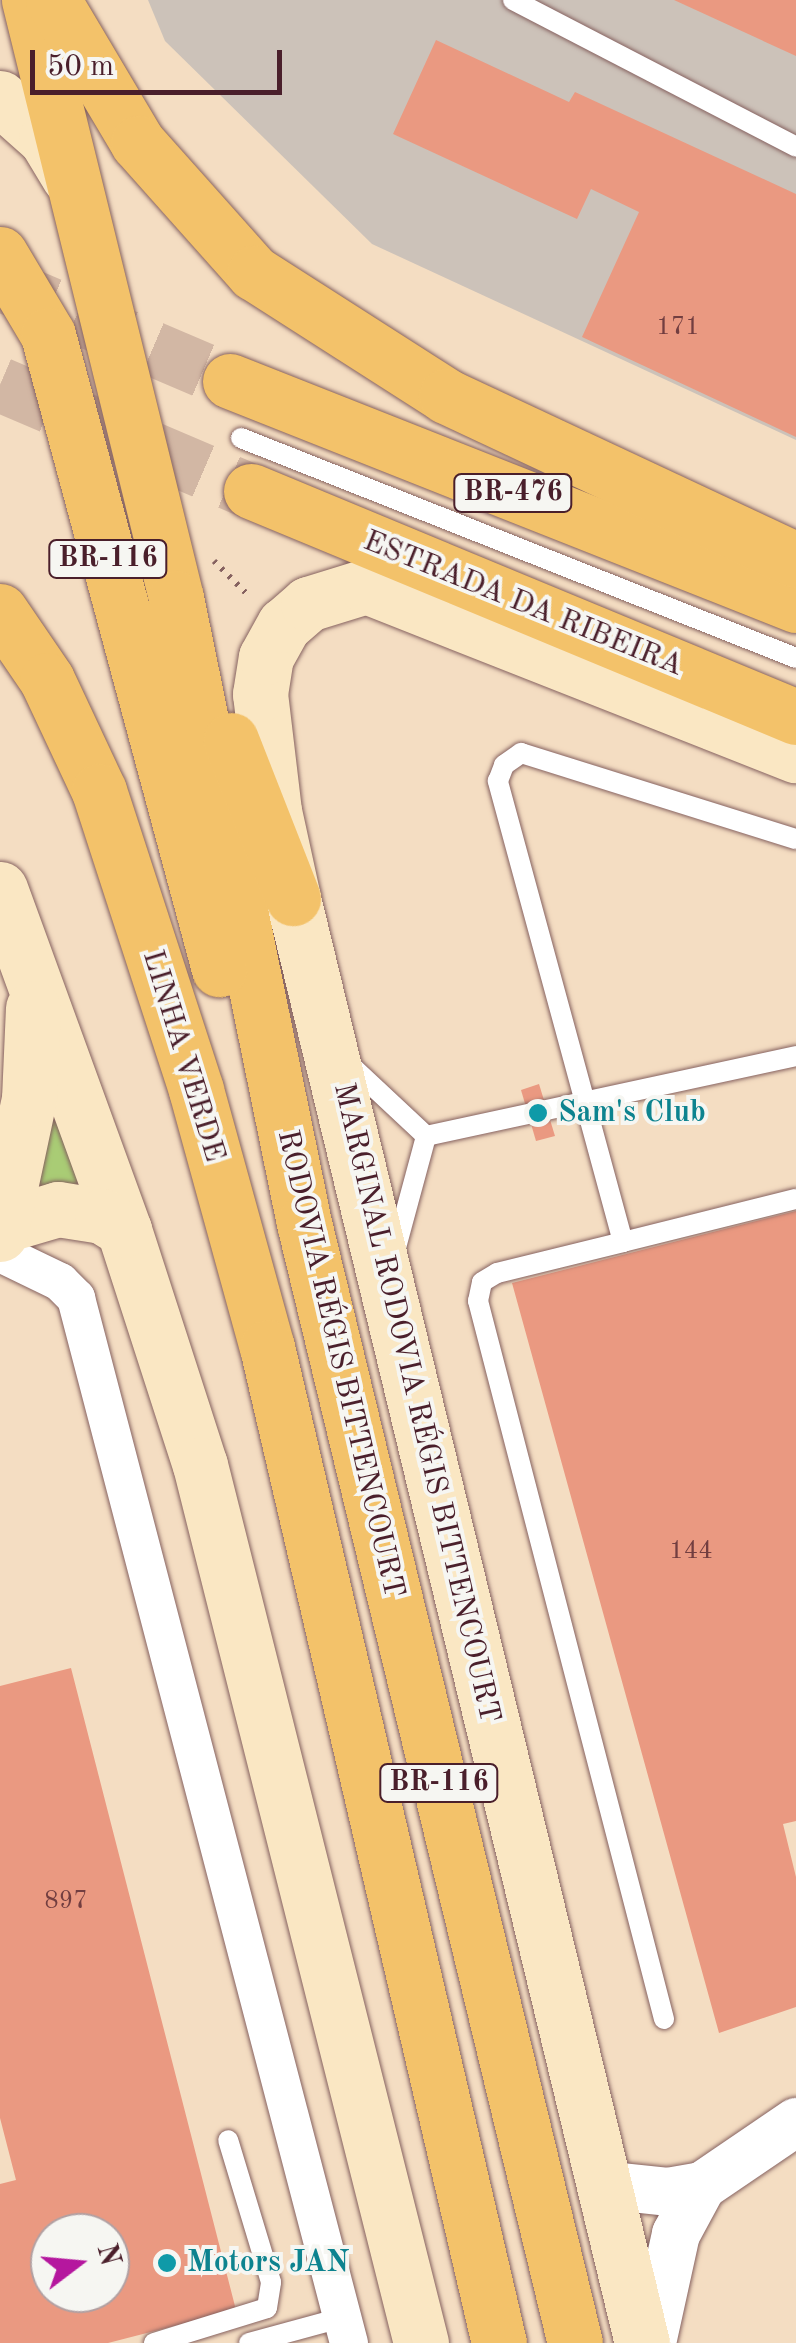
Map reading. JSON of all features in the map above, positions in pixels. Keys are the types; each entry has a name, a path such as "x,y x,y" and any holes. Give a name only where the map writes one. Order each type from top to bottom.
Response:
{"main road":[{"name":"BR-116","path":"29,0 70,177"},
{"path":"53,0 138,143 254,273 446,396 796,560"},
{"path":"0,98 46,138 70,177"},
{"name":"RODOVIA RÉGIS BITTENCOURT","path":"70,177 176,598 304,1223 574,2343"},
{"name":"BR-116","path":"0,254 48,335 244,1057 304,1223"},
{"name":"BR-476","path":"230,381 796,605"},
{"name":"ESTRADA DA RIBEIRA","path":"251,491 796,716"},
{"name":"MARGINAL RODOVIA RÉGIS BITTENCOURT","path":"642,2343 293,898 260,694 266,658 284,625 308,604 366,586 796,755"},
{"path":"176,598 293,898"},
{"name":"LINHA VERDE","path":"0,611 47,680 100,791 196,1090 308,1524 499,2343"},
{"path":"0,889 124,1230 204,1481 421,2343"},
{"path":"1,1237 32,970"},
{"path":"1,1237 58,1209 102,1216 124,1230"}],"street":[{"path":"1,1237 76,1298 345,2330"},
{"path":"603,2185 668,2192 702,2186 796,2122"},
{"path":"652,2343 676,2234 702,2186"}],"lane":[{"path":"513,0 796,147"},
{"path":"241,438 796,658"},
{"path":"623,1242 498,781 504,765 521,753 796,839"},
{"path":"332,1048 426,1136"},
{"path":"426,1136 796,1056"},
{"path":"387,1281 426,1136"},
{"path":"664,2019 478,1301 482,1282 497,1273 796,1199"},
{"path":"154,2343 267,2308 272,2282 228,2140"},
{"path":"250,2343 345,2330"}],"shaded area":[{"path":"148,0 796,0 796,440 372,244 165,41"}],"green space":[{"path":"47,1100 94,1200 25,1201"}],"building":[{"path":"674,0 796,0 796,56"},
{"path":"436,40 569,102 575,92 796,194 796,437 582,337 639,212 591,189 577,219 393,134"},
{"name":"Sam's Club","path":"539,1084 555,1136 536,1141 521,1090"},
{"path":"796,1211 796,1821 783,1824 796,1877 796,2007 719,2033 512,1283"},
{"path":"71,1668 236,2310 108,2343 0,2343 0,2184 16,2180 0,2118 0,1686"}],"tunnel":[{"path":"0,283 230,381"},
{"path":"0,384 251,491"}],"place":[{"name":"Sam's Club","path":"538,1113"},
{"name":"Motors JAN","path":"167,2263"}]}
